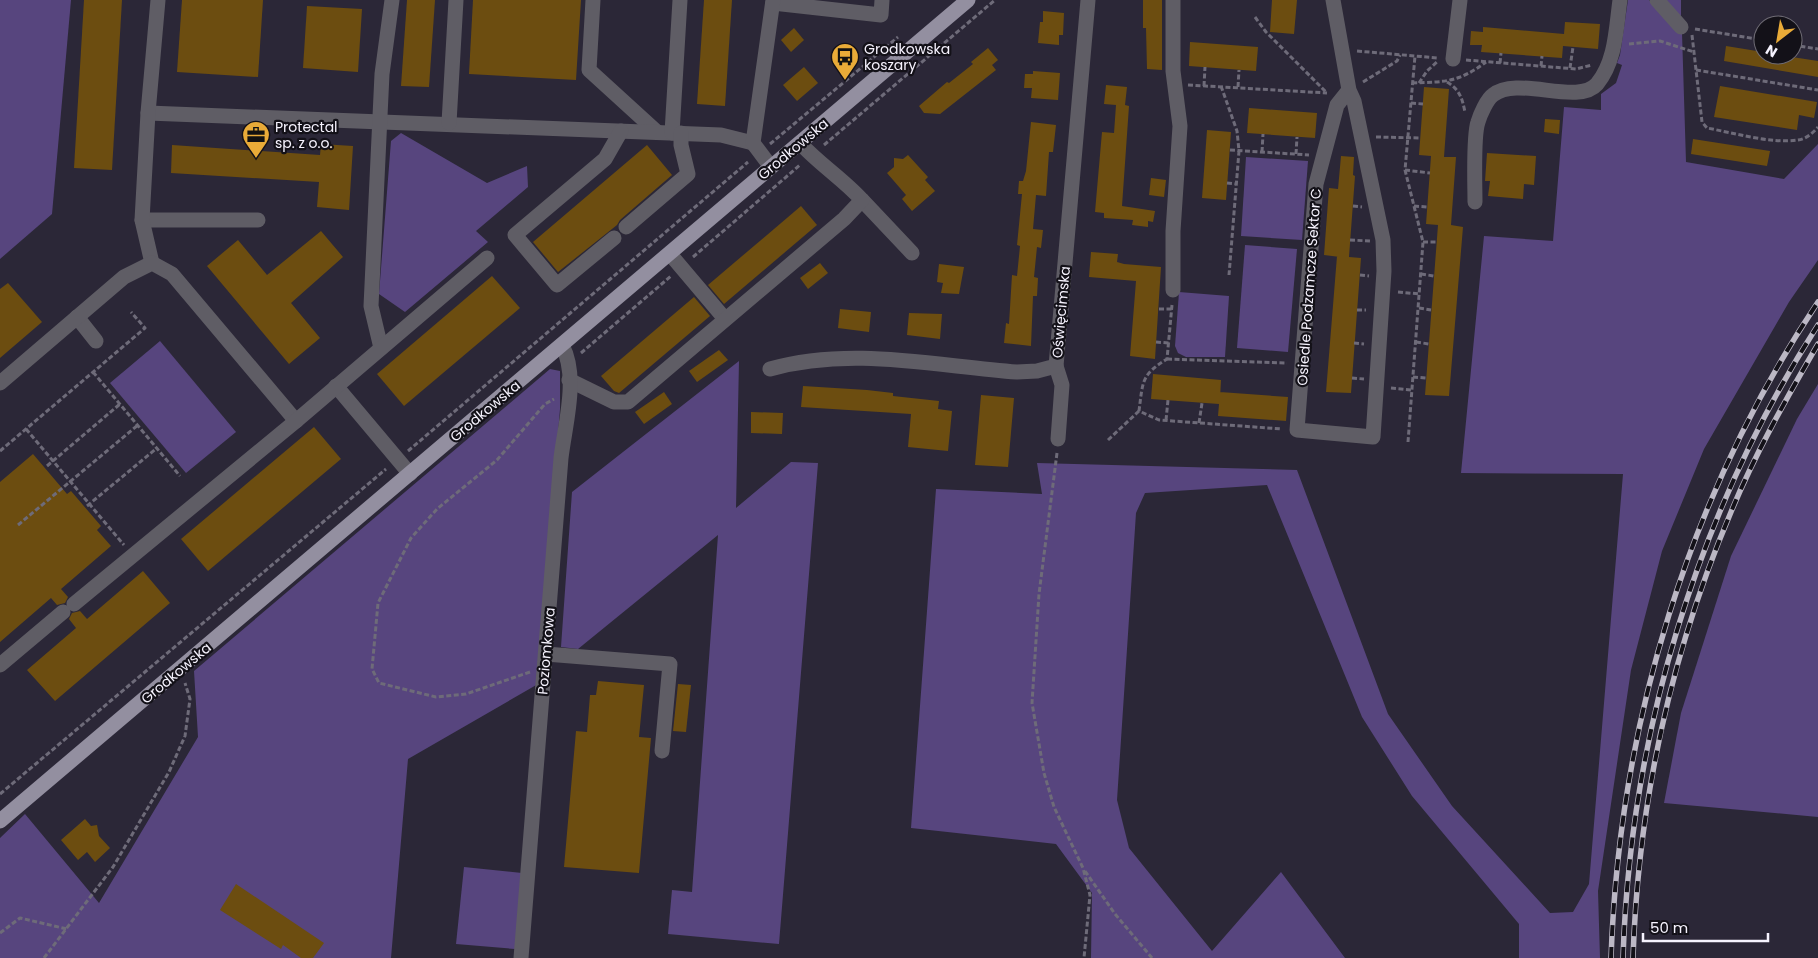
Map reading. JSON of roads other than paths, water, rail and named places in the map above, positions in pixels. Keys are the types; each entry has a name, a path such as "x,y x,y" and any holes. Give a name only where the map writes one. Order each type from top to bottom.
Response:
{"main road":[{"name":"Grodkowska","path":"0,821 410,474 565,351 670,254 968,0"}],"street":[{"path":"158,0 148,113 142,220 152,263 172,274 296,421"},
{"path":"381,348 371,306 382,74 392,0"},
{"path":"449,123 456,0"},
{"path":"594,0 589,70 657,132"},
{"path":"626,227 688,174 676,133 680,0"},
{"path":"757,148 773,1 881,15 882,0"},
{"name":"Oświęcimska","path":"770,369 796,361 851,357 1017,372 1036,371 1056,366 1088,0"},
{"path":"1173,0 1173,71 1180,126 1173,231 1173,290"},
{"path":"1333,0 1349,90"},
{"path":"1453,59 1460,0"},
{"path":"1475,202 1477,124 1492,95 1506,90 1529,88 1571,92 1595,86 1605,72 1612,53 1620,0"},
{"path":"1656,0 1681,27"},
{"name":"Osiedle Podzamcze Sektor C","path":"1349,90 1354,100 1382,240 1382,291 1373,437 1297,430 1314,203 1323,156 1337,105 1349,90"},
{"path":"148,113 449,123 721,135 757,148 771,167"},
{"path":"614,238 557,286 515,235 605,158 621,130"},
{"path":"800,143 812,156 846,182 912,253"},
{"path":"569,385 614,402 628,402 844,219 862,200"},
{"path":"142,220 258,220"},
{"path":"670,254 725,319"},
{"path":"0,665 296,421 487,258"},
{"path":"0,382 124,277 152,263"},
{"path":"77,317 96,341"},
{"name":"Poziomkowa","path":"521,958 569,385 565,351"},
{"path":"1056,366 1062,385 1058,439"},
{"path":"336,386 410,474"},
{"path":"545,660 670,664 662,751"}],"railway":[{"path":"1611,958 1617,871 1628,784 1646,699 1669,615 1697,533 1732,454 1772,376 1818,302"},
{"path":"1623,958 1628,874 1639,791 1656,709 1678,628 1705,549 1737,472 1775,397 1818,325"},
{"path":"1633,958 1636,901 1650,787 1661,731 1691,620 1710,565 1740,490 1794,385 1818,344"}],"place":[{"name":"Grodkowska koszary","path":"845,81"},
{"name":"Protectal sp. z o.o.","path":"256,159"}]}
